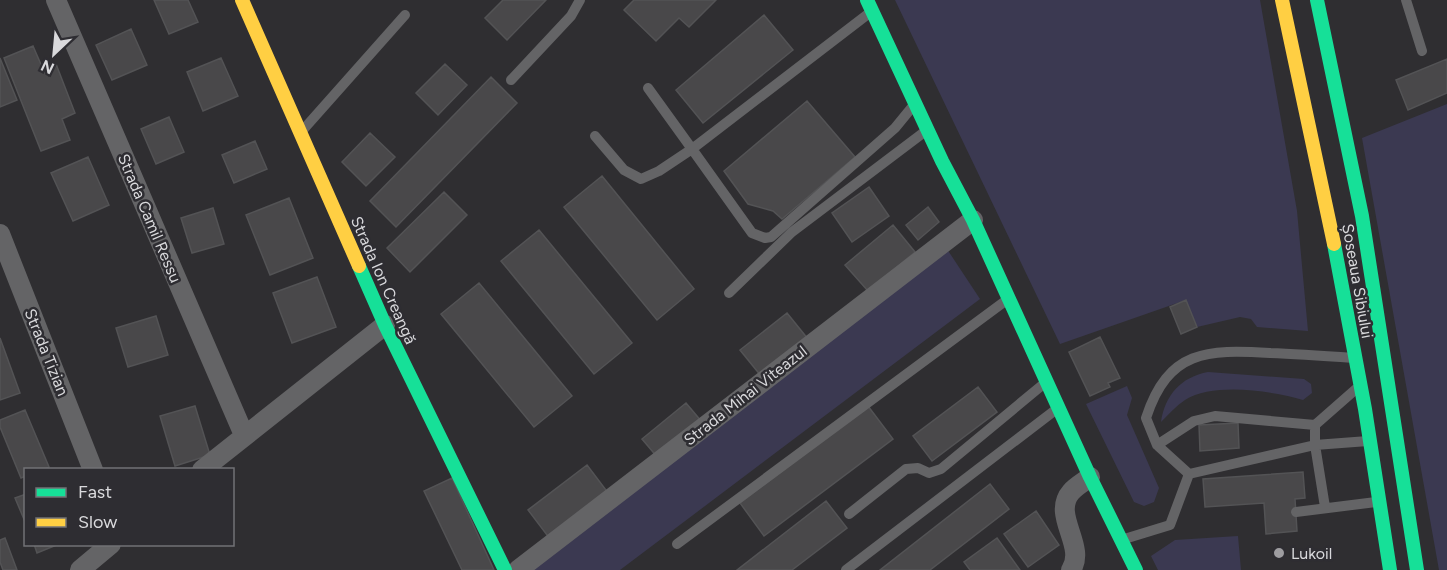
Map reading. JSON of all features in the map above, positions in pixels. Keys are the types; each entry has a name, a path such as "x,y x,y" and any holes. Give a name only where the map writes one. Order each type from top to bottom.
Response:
{"main road":[{"name":"Strada Ion Creangă","path":"242,0 385,325 505,570"},
{"name":"Șoseaua Sibiului","path":"1282,0 1311,130 1361,385 1390,570"},
{"name":"Șoseaua Sibiului","path":"1317,0 1362,216 1417,570"},
{"path":"869,6 973,220 1090,477 1136,570"}],"street":[{"name":"Strada Camil Ressu","path":"56,0 244,435"},
{"name":"Strada Mihai Viteazul","path":"518,570 973,220"},
{"name":"Strada Tizian","path":"0,234 92,468"},
{"path":"204,468 385,325"},
{"path":"1071,570 1076,557 1065,512 1066,501 1070,493 1090,477"},
{"path":"80,570 109,546"}],"lane":[{"path":"511,80 571,16 580,0"},
{"path":"1406,0 1422,51"},
{"path":"595,136 624,170 641,179 659,171 693,149 869,6"},
{"path":"301,133 405,15"},
{"path":"648,88 752,233 765,238 771,237 895,129 915,103"},
{"path":"729,293 792,232 928,130"},
{"path":"676,544 1008,299"},
{"path":"1189,474 1157,445 1146,418 1153,396 1163,379 1178,366 1198,355 1232,350 1355,358"},
{"path":"849,514 906,469 918,468 929,473 941,470 1046,382"},
{"path":"1157,445 1194,421 1215,416 1315,425 1361,385"},
{"path":"846,570 1058,407"},
{"path":"1315,425 1315,446 1325,507"},
{"path":"1189,474 1315,446 1370,441"},
{"path":"1121,540 1170,525 1189,474"},
{"path":"1296,512 1379,502"}],"shaded area":[{"path":"895,0 1260,0 1297,211 1308,331 1257,327 1251,319 1240,317 1197,327 1186,300 1060,344"},
{"path":"1447,104 1447,570 1439,570 1362,138"},
{"path":"945,246 980,299 620,570 530,570"},
{"path":"1208,372 1304,379 1311,384 1312,393 1303,400 1260,391 1211,391 1185,400 1161,422 1166,404 1176,389 1190,378"},
{"path":"1127,386 1132,398 1127,415 1159,488 1154,502 1144,506 1134,502 1086,404"},
{"path":"1238,536 1241,570 1158,570 1151,556 1175,540"}],"building":[{"path":"154,0 188,0 198,22 169,34"},
{"path":"503,0 546,0 507,40 485,18"},
{"path":"634,0 716,0 689,27 679,18 656,41 624,10"},
{"path":"764,15 793,50 703,123 676,90"},
{"path":"131,29 147,65 112,80 96,45"},
{"path":"33,46 43,69 56,64 75,113 62,119 70,140 41,151 4,58"},
{"path":"0,58 17,100 0,107"},
{"path":"221,58 238,96 203,111 187,72"},
{"path":"1447,59 1447,93 1408,110 1396,80"},
{"path":"445,64 467,85 438,115 416,93"},
{"path":"491,77 517,103 396,227 370,201"},
{"path":"807,101 855,157 782,219 773,211 748,204 724,171"},
{"path":"169,117 184,152 156,164 141,129"},
{"path":"370,133 395,157 366,186 342,162"},
{"path":"255,141 267,169 234,183 222,155"},
{"path":"88,157 109,205 73,221 51,173"},
{"path":"602,176 694,289 657,320 564,207"},
{"path":"869,187 889,216 852,242 832,213"},
{"path":"444,192 467,215 410,272 387,248"},
{"path":"289,198 313,258 270,275 246,215"},
{"path":"928,207 939,222 918,240 906,225"},
{"path":"213,208 224,244 192,253 181,218"},
{"path":"893,225 915,252 868,291 845,265"},
{"path":"539,230 632,343 594,374 501,261"},
{"path":"317,277 336,327 292,343 273,293"},
{"path":"479,283 572,396 534,427 441,314"},
{"path":"1186,300 1197,327 1181,334 1170,307"},
{"path":"787,313 808,339 761,376 740,350"},
{"path":"156,316 168,355 128,367 116,328"},
{"path":"1100,337 1120,378 1108,383 1110,387 1090,396 1069,352"},
{"path":"0,338 20,393 0,400"},
{"path":"978,387 997,412 932,461 913,436"},
{"path":"686,403 702,422 658,458 642,439"},
{"path":"195,406 210,455 175,466 160,416"},
{"path":"868,406 893,439 764,536 740,503"},
{"path":"25,410 49,467 24,468 24,477 21,478 0,427 0,420"},
{"path":"1238,423 1239,448 1200,451 1199,425"},
{"path":"587,465 609,494 550,539 528,510"},
{"path":"1303,472 1305,498 1295,499 1297,531 1266,534 1264,503 1205,507 1203,479"},
{"path":"452,478 494,570 462,570 424,491"},
{"path":"990,484 1009,509 930,570 880,570"},
{"path":"24,495 24,519 15,498"},
{"path":"826,501 847,528 792,570 737,570"},
{"path":"1036,511 1059,545 1028,567 1004,534"},
{"path":"5,538 17,570 3,570 0,562 0,540"},
{"path":"997,538 1020,570 970,570 964,562"},
{"path":"35,546 54,546 37,553"}],"traffic: fast":[{"path":"867,0 942,161 973,220 1090,477 1136,570"},
{"path":"1317,0 1362,216 1417,570"},
{"path":"1334,244 1365,409 1390,570"},
{"path":"359,266 385,325 505,570"}],"traffic: slow":[{"path":"242,0 359,266"},
{"path":"1282,0 1334,244"}],"place":[{"name":"Lukoil","path":"1279,553"}]}
